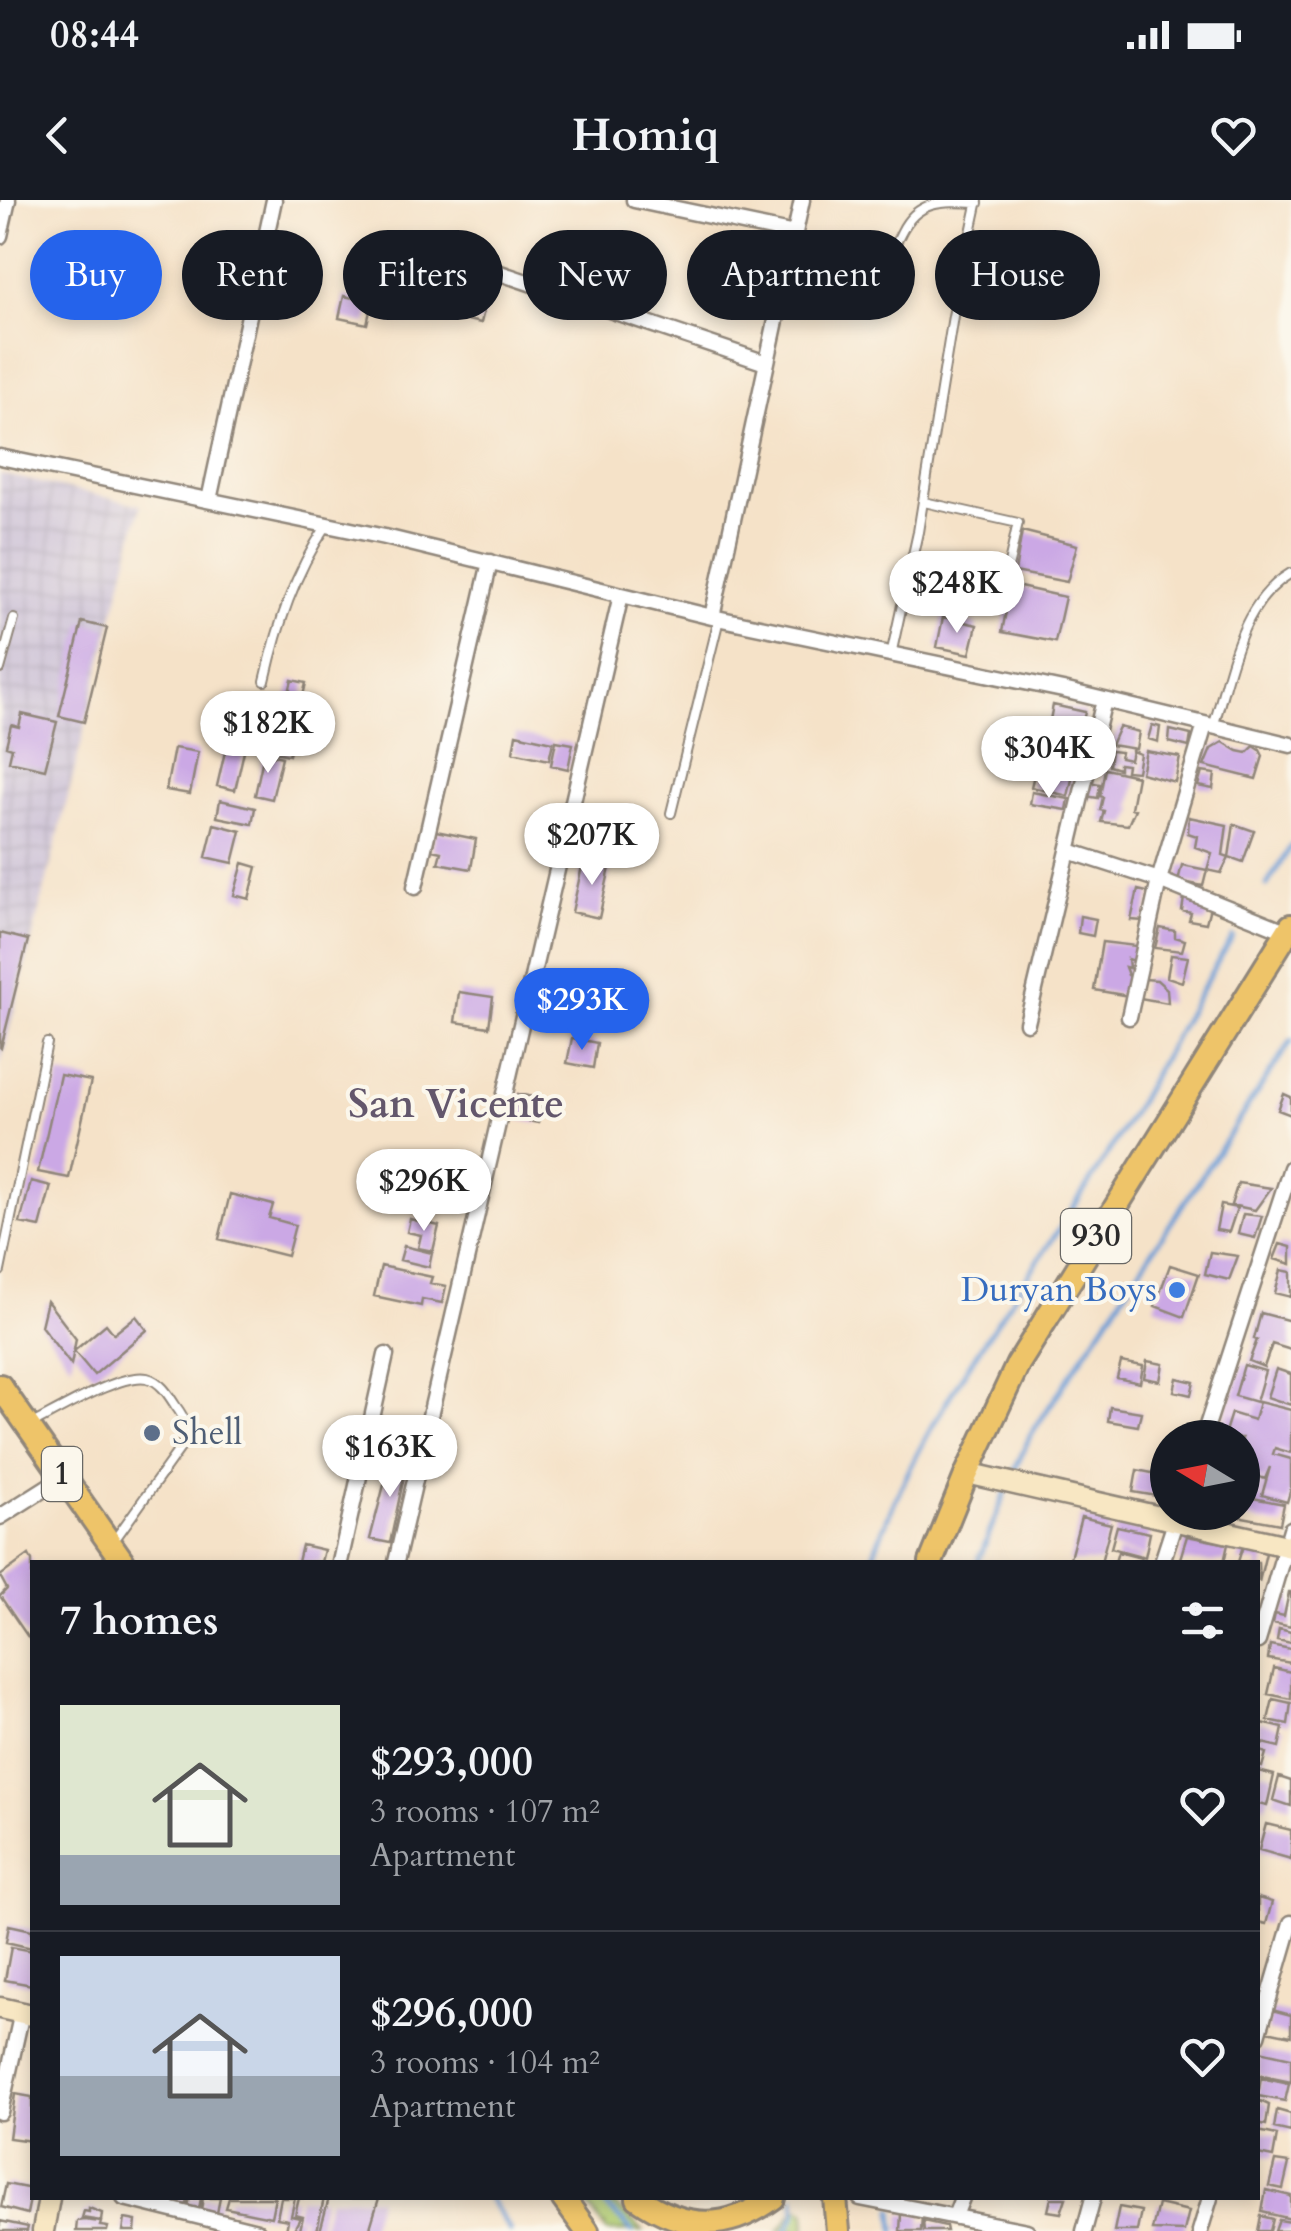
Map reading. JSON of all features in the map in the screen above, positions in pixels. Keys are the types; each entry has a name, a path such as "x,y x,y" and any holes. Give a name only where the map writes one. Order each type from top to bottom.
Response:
{"main road":[{"name":"930","path":"932,1560 967,1473 1040,1324 1289,929"},
{"name":"1","path":"0,1386 117,1554"},
{"path":"567,2200 586,2231"},
{"path":"641,2200 666,2219 708,2230 742,2222 770,2200"},
{"path":"835,2200 838,2231"}],"street":[{"path":"0,236 8,200"},
{"path":"209,500 274,200"},
{"path":"634,200 775,230"},
{"path":"795,230 802,200"},
{"path":"503,274 766,363"},
{"path":"716,618 776,320"},
{"path":"0,457 327,525 716,618 1104,700 1291,745"},
{"path":"415,887 490,562"},
{"path":"396,1560 622,595"},
{"path":"1027,1023 1104,700"},
{"path":"1128,1017 1159,880 1209,726"},
{"path":"1069,851 1289,929"},
{"path":"1209,1420 1291,1168"},
{"path":"340,1560 386,1355"},
{"path":"967,1473 1150,1511"},
{"path":"0,1517 63,1477"},
{"path":"1163,1560 1172,1530"},
{"path":"1240,1530 1289,1541 1260,1635"},
{"path":"1260,2029 1291,1923"},
{"path":"0,2008 27,2014 0,2112"},
{"path":"43,2231 50,2200"},
{"path":"130,2200 200,2224 257,2231"},
{"path":"873,2200 1027,2231"},
{"path":"955,2216 961,2200"},
{"path":"1084,2231 1093,2200"},
{"path":"1200,2231 1209,2200"}],"lane":[{"path":"891,655 924,502 952,316 978,202 929,201 908,214 902,230"},
{"path":"903,598 988,606 1000,592 1018,523 924,502"},
{"path":"265,681 282,610 327,525"},
{"path":"1209,726 1251,612 1266,592 1291,572"},
{"path":"671,813 716,618"},
{"path":"0,668 14,619"},
{"path":"0,1271 47,1043"},
{"path":"28,1426 120,1382 138,1378 162,1387 184,1417 187,1432 180,1447 117,1554"}],"shaded area":[{"path":"0,474 141,505 0,1067"},
{"path":"1242,1362 1291,1374 1291,1505 1284,1528 1260,1522 1260,1420 1223,1420"}],"green space":[{"path":"584,2200 609,2200 643,2231 607,2231"},
{"path":"797,2207 805,2211 806,2231 779,2231"}],"building":[{"path":"1022,531 1077,545 1067,582 1015,572"},
{"path":"1011,585 1065,597 1055,642 1002,632"},
{"path":"943,617 977,625 970,654 937,647"},
{"path":"82,622 107,628 84,722 59,716"},
{"path":"292,680 306,683 289,755 275,752"},
{"path":"241,702 276,711 270,736 235,727"},
{"path":"1053,705 1085,712 1080,736 1048,730"},
{"path":"22,714 57,722 45,769 9,761 12,748 6,746 11,725 19,727"},
{"path":"1152,725 1160,727 1158,742 1148,739"},
{"path":"1119,727 1139,732 1136,749 1111,745"},
{"path":"1170,730 1191,735 1189,747 1169,742"},
{"path":"516,734 553,742 549,760 513,752"},
{"path":"556,741 573,744 568,769 551,765"},
{"path":"1223,742 1247,753 1254,746 1260,750 1263,756 1256,779 1204,766 1211,749"},
{"path":"227,743 245,747 235,790 217,786"},
{"path":"174,748 198,752 190,794 166,790"},
{"path":"1111,751 1121,752 1120,758 1130,760 1132,751 1140,754 1137,772 1126,771 1127,765 1119,764 1119,769 1109,766"},
{"path":"1146,751 1180,757 1175,782 1141,773"},
{"path":"264,753 282,757 272,799 255,795"},
{"path":"1039,755 1076,763 1068,796 1031,787"},
{"path":"1105,769 1137,776 1131,808 1135,809 1128,825 1101,822"},
{"path":"1202,772 1215,774 1213,789 1198,786"},
{"path":"1088,782 1100,784 1098,798 1086,796"},
{"path":"1032,792 1069,799 1067,810 1030,804"},
{"path":"220,800 255,808 252,824 217,817"},
{"path":"1189,817 1227,825 1223,855 1229,857 1221,873 1207,870 1212,853 1195,847 1197,836 1188,833"},
{"path":"214,824 241,831 233,863 206,857"},
{"path":"1234,824 1254,831 1243,862 1229,857"},
{"path":"436,831 476,839 471,869 438,863 441,852 432,850"},
{"path":"584,857 611,863 599,918 572,912"},
{"path":"243,863 257,867 249,899 234,895"},
{"path":"1182,865 1207,870 1203,886 1178,881"},
{"path":"1138,890 1151,893 1144,921 1131,920"},
{"path":"1184,898 1211,903 1206,923 1189,920 1191,913 1182,911"},
{"path":"1080,916 1096,919 1093,936 1078,933"},
{"path":"1160,928 1175,931 1175,937 1185,940 1182,951 1155,948"},
{"path":"0,933 28,940 1,1048 0,1047"},
{"path":"1102,942 1136,946 1135,961 1128,959 1129,968 1125,967 1134,978 1129,996 1094,990"},
{"path":"1171,955 1188,957 1182,982 1167,977"},
{"path":"1144,979 1157,980 1167,989 1168,1003 1140,998"},
{"path":"459,992 493,997 489,1027 455,1022"},
{"path":"572,1038 597,1043 593,1068 567,1063"},
{"path":"60,1075 91,1081 69,1178 38,1172"},
{"path":"518,1094 543,1099 538,1123 513,1118"},
{"path":"1284,1094 1291,1097 1291,1115 1278,1110"},
{"path":"31,1181 51,1186 40,1227 20,1223"},
{"path":"1238,1183 1271,1188 1255,1210 1231,1205"},
{"path":"230,1194 273,1205 269,1218 295,1225 287,1256 219,1239"},
{"path":"1221,1205 1237,1208 1229,1232 1216,1230"},
{"path":"1243,1214 1262,1216 1255,1238 1238,1234"},
{"path":"410,1219 439,1226 433,1251 418,1248 421,1235 407,1232"},
{"path":"1280,1244 1291,1247 1291,1264 1274,1259"},
{"path":"404,1246 432,1253 429,1267 400,1260"},
{"path":"1210,1252 1238,1256 1229,1280 1205,1274"},
{"path":"1170,1265 1199,1274 1184,1317 1155,1306"},
{"path":"381,1266 432,1277 430,1283 446,1286 442,1303 422,1299 421,1306 374,1296"},
{"path":"1281,1270 1291,1272 1291,1297 1275,1293"},
{"path":"47,1301 76,1339 71,1365 41,1326"},
{"path":"1261,1313 1291,1321 1291,1350 1272,1344 1264,1367 1249,1361"},
{"path":"136,1316 147,1330 94,1375 74,1351 106,1324 114,1334"},
{"path":"1147,1361 1163,1364 1160,1381 1144,1378"},
{"path":"1121,1362 1143,1366 1140,1383 1117,1378"},
{"path":"1244,1365 1265,1371 1256,1402 1235,1396"},
{"path":"1276,1369 1291,1374 1291,1405 1267,1397"},
{"path":"1177,1378 1194,1382 1191,1395 1174,1391"},
{"path":"1259,1402 1291,1410 1291,1453 1275,1448 1273,1454 1291,1459 1287,1502 1262,1495 1270,1467 1265,1479 1260,1477 1260,1420 1254,1420"},
{"path":"1110,1407 1141,1412 1138,1426 1108,1421"},
{"path":"1231,1413 1254,1420 1229,1420"},
{"path":"392,1454 408,1457 390,1543 370,1539"},
{"path":"1137,1470 1150,1473 1150,1495 1133,1492"},
{"path":"1260,1499 1284,1504 1280,1524 1260,1520"},
{"path":"1081,1517 1111,1524 1102,1560 1070,1560"},
{"path":"1117,1526 1150,1533 1145,1557 1111,1548"},
{"path":"1187,1536 1228,1544 1224,1560 1180,1560"},
{"path":"302,1545 324,1550 322,1560 298,1560"},
{"path":"1243,1546 1266,1553 1260,1578 1260,1560 1239,1560"},
{"path":"1118,1552 1141,1558 1140,1560 1116,1560"},
{"path":"29,1555 30,1640 0,1596 7,1589 0,1576"},
{"path":"1289,1592 1291,1627 1273,1623 1275,1614 1284,1616"},
{"path":"1279,1629 1291,1632 1291,1643 1277,1640"},
{"path":"1270,1645 1291,1649 1291,1663 1268,1659"},
{"path":"1274,1668 1291,1672 1291,1699 1268,1694"},
{"path":"1273,1699 1291,1703 1288,1724 1268,1720"},
{"path":"1260,1722 1283,1728 1279,1747 1260,1742"},
{"path":"1260,1772 1274,1775 1267,1806 1260,1804"},
{"path":"1279,1777 1291,1781 1291,1806 1273,1800"},
{"path":"1266,1824 1291,1830 1291,1859 1260,1850"},
{"path":"1260,1899 1272,1902 1266,1924 1260,1922"},
{"path":"9,1925 30,1930 30,1948 6,1942"},
{"path":"11,1947 30,1951 30,1985 5,1980"},
{"path":"1272,2010 1291,2015 1291,2036 1267,2031"},
{"path":"1260,2051 1291,2058 1291,2082 1260,2075"},
{"path":"1261,2078 1289,2084 1285,2101 1260,2096"},
{"path":"15,2094 30,2097 30,2141 9,2138"},
{"path":"1260,2101 1269,2105 1266,2125 1260,2124"},
{"path":"1277,2110 1291,2114 1291,2132 1274,2128"},
{"path":"1260,2131 1277,2135 1273,2157 1260,2154"},
{"path":"1275,2161 1289,2163 1283,2189 1269,2186"},
{"path":"6,2184 30,2189 27,2214 1,2207"},
{"path":"1266,2190 1291,2196 1291,2219 1262,2212"},
{"path":"190,2200 201,2200 199,2209 188,2207"},
{"path":"203,2200 220,2200 217,2213 201,2210"},
{"path":"228,2200 275,2200 271,2217 226,2208"},
{"path":"281,2200 295,2200 291,2216 300,2218 293,2231 286,2231 288,2220 277,2218"},
{"path":"299,2200 324,2200 317,2231 300,2230 303,2217 295,2215"},
{"path":"328,2200 378,2200 369,2231 320,2231"},
{"path":"1051,2200 1065,2200 1061,2213 1048,2211"},
{"path":"1158,2204 1189,2211 1184,2231 1152,2230"},
{"path":"1119,2207 1141,2211 1137,2231 1114,2231"},
{"path":"89,2208 102,2213 101,2221 82,2218"},
{"path":"901,2214 922,2215 921,2231 900,2231"},
{"path":"1261,2216 1273,2219 1270,2231 1258,2231"},
{"path":"125,2219 136,2221 135,2231 123,2231"},
{"path":"1279,2220 1291,2222 1291,2231 1275,2231"},
{"path":"0,2221 28,2227 27,2231 0,2231"},
{"path":"77,2221 101,2222 100,2226 108,2227 107,2231 76,2231"},
{"path":"923,2221 946,2226 947,2231 924,2231"}],"waterway":[{"path":"1267,885 1291,846"},
{"path":"872,1560 893,1505 948,1399 1079,1200 1233,937"},
{"path":"1012,1476 1030,1436 1291,1041"},
{"path":"979,1560 1008,1486"},
{"path":"490,2200 510,2231"},
{"path":"600,2200 632,2231"},
{"path":"787,2231 796,2213 795,2200"},
{"path":"893,2209 895,2231"}],"place":[{"name":"Duryan Boys","path":"1177,1290"},
{"name":"Shell","path":"152,1433"}],"district":[{"name":"San Vicente","path":"456,1104"}]}
